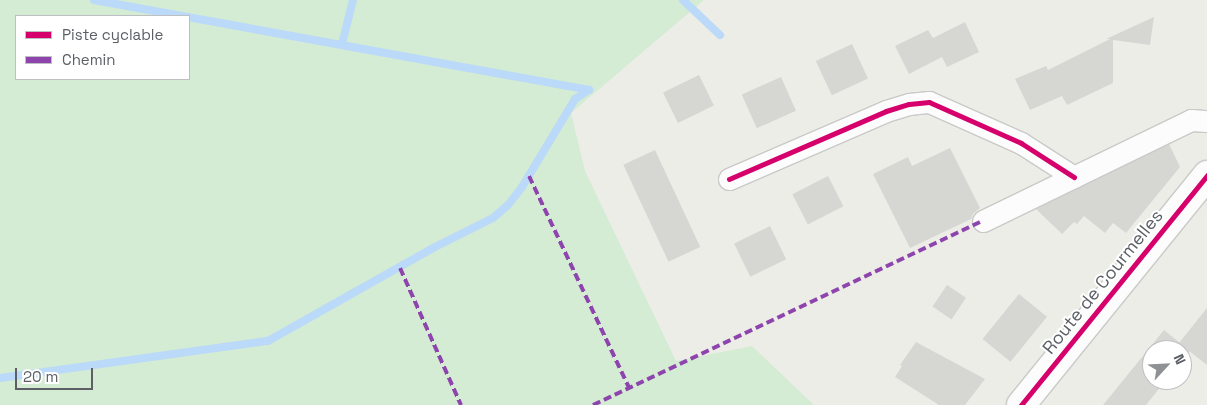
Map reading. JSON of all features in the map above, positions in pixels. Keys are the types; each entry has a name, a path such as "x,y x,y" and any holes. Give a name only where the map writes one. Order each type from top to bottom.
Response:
{"street":[{"path":"729,179 886,111 909,104 929,102 1022,143 1074,177"},
{"path":"983,221 1191,120 1207,121"},
{"name":"Route de Courmelles","path":"1021,405 1207,175"}],"green space":[{"path":"0,0 704,0 571,113 585,171 676,361 752,346 814,405 0,405"}],"building":[{"path":"1154,17 1150,45 1113,40 1113,83 1067,105 1062,96 1030,110 1015,79 1046,66 1048,70 1110,39 1106,39"},
{"path":"965,22 979,52 947,67 942,57 909,74 895,46 928,30 933,38"},
{"path":"852,44 868,78 832,95 816,61"},
{"path":"699,75 714,106 678,123 663,93"},
{"path":"781,77 796,111 757,128 742,94"},
{"path":"1169,144 1180,167 1126,233 1113,223 1105,233 1084,216 1077,224 1074,222 1062,234 1036,209"},
{"path":"950,148 980,208 973,214 971,219 910,248 873,174 908,157 912,166"},
{"path":"655,150 700,247 668,262 623,165"},
{"path":"828,176 843,206 808,224 792,194"},
{"path":"770,226 786,259 750,277 734,244"},
{"path":"947,285 966,298 952,319 932,307"},
{"path":"1019,294 1047,317 1010,362 982,339"},
{"path":"1207,308 1207,365 1192,353 1192,340 1181,340"},
{"path":"1164,330 1176,340 1156,340"},
{"path":"916,342 985,379 965,405 939,405 895,377 902,366 900,365"},
{"path":"1142,357 1142,390 1158,390 1146,405 1103,405"}],"waterway":[{"path":"94,0 176,15"},
{"path":"342,44 353,0"},
{"path":"683,0 720,35"},
{"path":"190,17 589,90"},
{"path":"0,378 268,341 433,248 493,218 508,205 522,187 575,99 589,90"}],"marked path":[{"path":"529,176 629,388"},
{"path":"593,405 983,221"},
{"path":"400,268 461,405"}],"cycle path":[{"path":"729,179 886,111 909,104 929,102 1021,143 1074,177"},
{"path":"1021,405 1207,175"}]}
